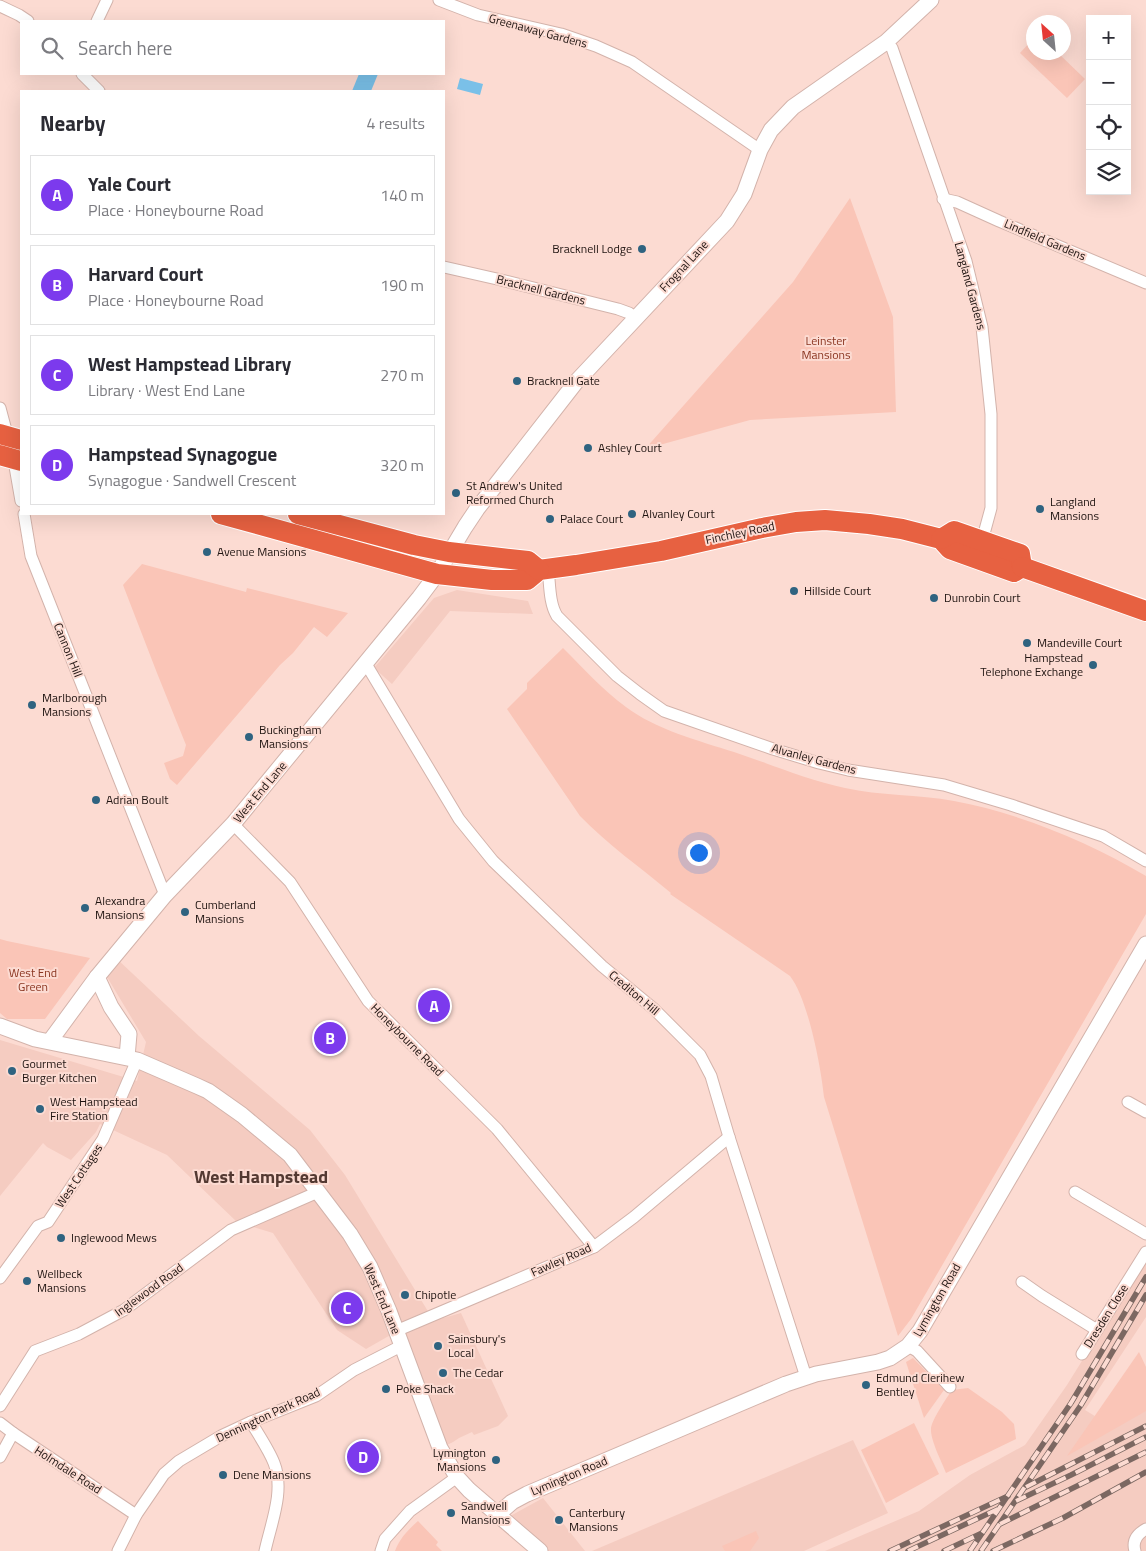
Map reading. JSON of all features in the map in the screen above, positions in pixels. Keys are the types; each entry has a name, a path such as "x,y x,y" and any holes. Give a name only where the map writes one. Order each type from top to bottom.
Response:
{"highway":[{"name":"Finchley Road","path":"225,515 437,574 492,580 527,580 544,570 661,550 762,528 796,522 824,520 902,529 941,539 950,549 1014,572 1022,567"},
{"path":"302,515 409,544 449,552 528,562 544,570"},
{"name":"Finchley Road","path":"941,539 954,531 1020,554 1022,567"},
{"name":"Finchley Road","path":"1022,567 1146,611"}],"street":[{"path":"97,20 107,0"},
{"name":"Greenaway Gardens","path":"439,0 478,15 560,34 596,46 632,62 760,150"},
{"name":"Frognal Lane","path":"449,552 477,510 576,382 727,221 744,194 760,150 771,130 793,107 886,42 931,0"},
{"path":"0,6 26,20"},
{"name":"Langland Gardens","path":"886,42 892,48 966,261 982,327 991,414 991,508 982,541"},
{"path":"83,75 98,90"},
{"name":"Lindfield Gardens","path":"943,199 957,202 1146,283"},
{"name":"Bracknell Gardens","path":"445,267 618,308 636,318"},
{"path":"0,408 9,437 20,495"},
{"name":"Cannon Hill","path":"24,515 31,556 165,895"},
{"name":"West End Lane","path":"50,1041 97,977 165,895 233,824 420,598 437,574 449,552"},
{"name":"Alvanley Gardens","path":"544,570 554,611 557,616 617,676 664,711 819,763 848,770 944,785 1011,805 1103,836 1146,861"},
{"name":"Crediton Hill","path":"366,664 459,819 493,861 602,966 654,1009 700,1056 711,1076 806,1377"},
{"name":"Honeybourne Road","path":"233,824 290,882 368,1001 497,1129 594,1247"},
{"name":"Lymington Road","path":"497,1515 512,1502 527,1494 806,1377 878,1362 890,1358 908,1346 920,1331 1146,944"},
{"path":"97,977 111,1007 129,1034 132,1059"},
{"name":"West End Lane","path":"0,1026 35,1039 132,1059 208,1091 242,1115 290,1155 350,1234 370,1267 440,1448 457,1476 469,1490 540,1551"},
{"name":"West Cottages","path":"0,1278 38,1226 48,1222 104,1139 132,1059"},
{"path":"1128,1102 1146,1112"},
{"name":"Fawley Road","path":"399,1338 594,1247 729,1137"},
{"name":"Inglewood Road","path":"0,1406 35,1351 79,1334 124,1310 231,1230 318,1192"},
{"path":"1075,1192 1146,1234"},
{"name":"Dresden Close","path":"1082,1354 1146,1252"},
{"path":"1022,1282 1097,1330"},
{"name":"Dennington Park Road","path":"118,1551 136,1515 164,1474 179,1461 221,1436 250,1422 316,1396 399,1338"},
{"path":"908,1346 917,1351 950,1387"},
{"path":"250,1422 274,1462 278,1481 278,1494 265,1551"},
{"name":"Holmdale Road","path":"0,1424 136,1515"},
{"path":"0,1457 13,1433"},
{"path":"381,1551 385,1538 410,1511 457,1476"},
{"path":"1135,1551 1134,1544 1136,1538 1146,1529"}],"shaded area":[{"path":"457,590 528,601 533,614 450,611 392,684 374,668 434,598"},
{"path":"116,958 199,1036 310,1130 345,1175 429,1313 366,1349 337,1330 273,1233 237,1222 167,1155 100,1124 96,1132 71,1160 43,1143 0,1196 0,1040 137,1081 146,1042 107,977 108,966"},
{"path":"1146,1258 1146,1317 1085,1410 1098,1418 1146,1393 1146,1551 825,1551 919,1511 970,1475 1025,1445 1067,1385"},
{"path":"461,1313 508,1416 498,1426 474,1435 472,1432 447,1445 401,1337 415,1326"},
{"path":"853,1440 888,1513 804,1551 592,1551"},
{"path":"543,1498 585,1551 537,1551 503,1520"}],"green space":[{"path":"1026,47 1026,59 1020,53"},
{"path":"1027,60 1065,60 1085,79 1067,98"},
{"name":"Leinster Mansions","path":"850,198 893,317 896,412 750,420 645,449 793,282"},
{"path":"142,564 246,592 247,588 348,613 327,637 314,627 177,785 170,779 164,763 183,756 186,745 123,585"},
{"path":"563,648 601,686 626,707 650,722 678,734 831,785 858,791 954,801 1003,813 1077,840 1146,876 1146,914 911,1319 898,1336 824,1097 813,1034 797,987 790,976 670,894 591,827 580,816 507,709 527,689 527,683"},
{"name":"West End Green","path":"0,939 90,958 45,1019 7,1019 0,1013"},
{"path":"1139,1352 1146,1367 1146,1411 1067,1456"},
{"path":"913,1358 944,1390 924,1418 906,1362"},
{"path":"968,1388 1002,1412 1014,1424 1016,1439 946,1473 934,1445 931,1433 932,1424 952,1390"},
{"path":"914,1423 939,1474 886,1503 861,1450"},
{"path":"418,1521 438,1542 436,1545 442,1551 395,1551 405,1534"},
{"path":"756,1531 759,1538 750,1551 725,1551 722,1546"}],"water":[{"path":"359,75 378,75 371,90 352,90"},
{"path":"460,78 483,84 480,95 457,89"}],"railway":[{"path":"970,1551 1071,1403 1146,1277"},
{"path":"981,1551 1081,1405 1146,1295"},
{"path":"1026,1487 1146,1426"},
{"path":"1016,1501 1146,1437"},
{"path":"1000,1524 1146,1452"},
{"path":"993,1551 1063,1518 1146,1472"},
{"path":"890,1551 1008,1496"},
{"path":"908,1551 998,1509"},
{"path":"944,1551 982,1533"}],"place":[{"name":"Bracknell Lodge","path":"642,249"},
{"name":"Bracknell Gate","path":"517,381"},
{"name":"Ashley Court","path":"588,448"},
{"name":"St Andrew's United Reformed Church","path":"456,493"},
{"name":"Langland Mansions","path":"1040,509"},
{"name":"Alvanley Court","path":"632,514"},
{"name":"Palace Court","path":"550,519"},
{"name":"Avenue Mansions","path":"207,552"},
{"name":"Hillside Court","path":"794,591"},
{"name":"Dunrobin Court","path":"934,598"},
{"name":"Mandeville Court","path":"1027,643"},
{"name":"Hampstead Telephone Exchange","path":"1093,665"},
{"name":"Marlborough Mansions","path":"32,705"},
{"name":"Buckingham Mansions","path":"249,737"},
{"name":"Adrian Boult","path":"96,800"},
{"name":"Alexandra Mansions","path":"85,908"},
{"name":"Cumberland Mansions","path":"185,912"},
{"name":"Yale Court","path":"434,1006"},
{"name":"Harvard Court","path":"330,1038"},
{"name":"Gourmet Burger Kitchen","path":"12,1071"},
{"name":"West Hampstead Fire Station","path":"40,1109"},
{"name":"Inglewood Mews","path":"61,1238"},
{"name":"Wellbeck Mansions","path":"27,1281"},
{"name":"Chipotle","path":"405,1295"},
{"name":"West Hampstead Library","path":"347,1308"},
{"name":"Sainsbury's Local","path":"438,1346"},
{"name":"The Cedar","path":"443,1373"},
{"name":"Edmund Clerihew Bentley","path":"866,1385"},
{"name":"Poke Shack","path":"386,1389"},
{"name":"Hampstead Synagogue","path":"363,1457"},
{"name":"Lymington Mansions","path":"496,1460"},
{"name":"Dene Mansions","path":"223,1475"},
{"name":"Sandwell Mansions","path":"451,1513"},
{"name":"Canterbury Mansions","path":"559,1520"}],"district":[{"name":"West Hampstead","path":"261,1177"}]}
